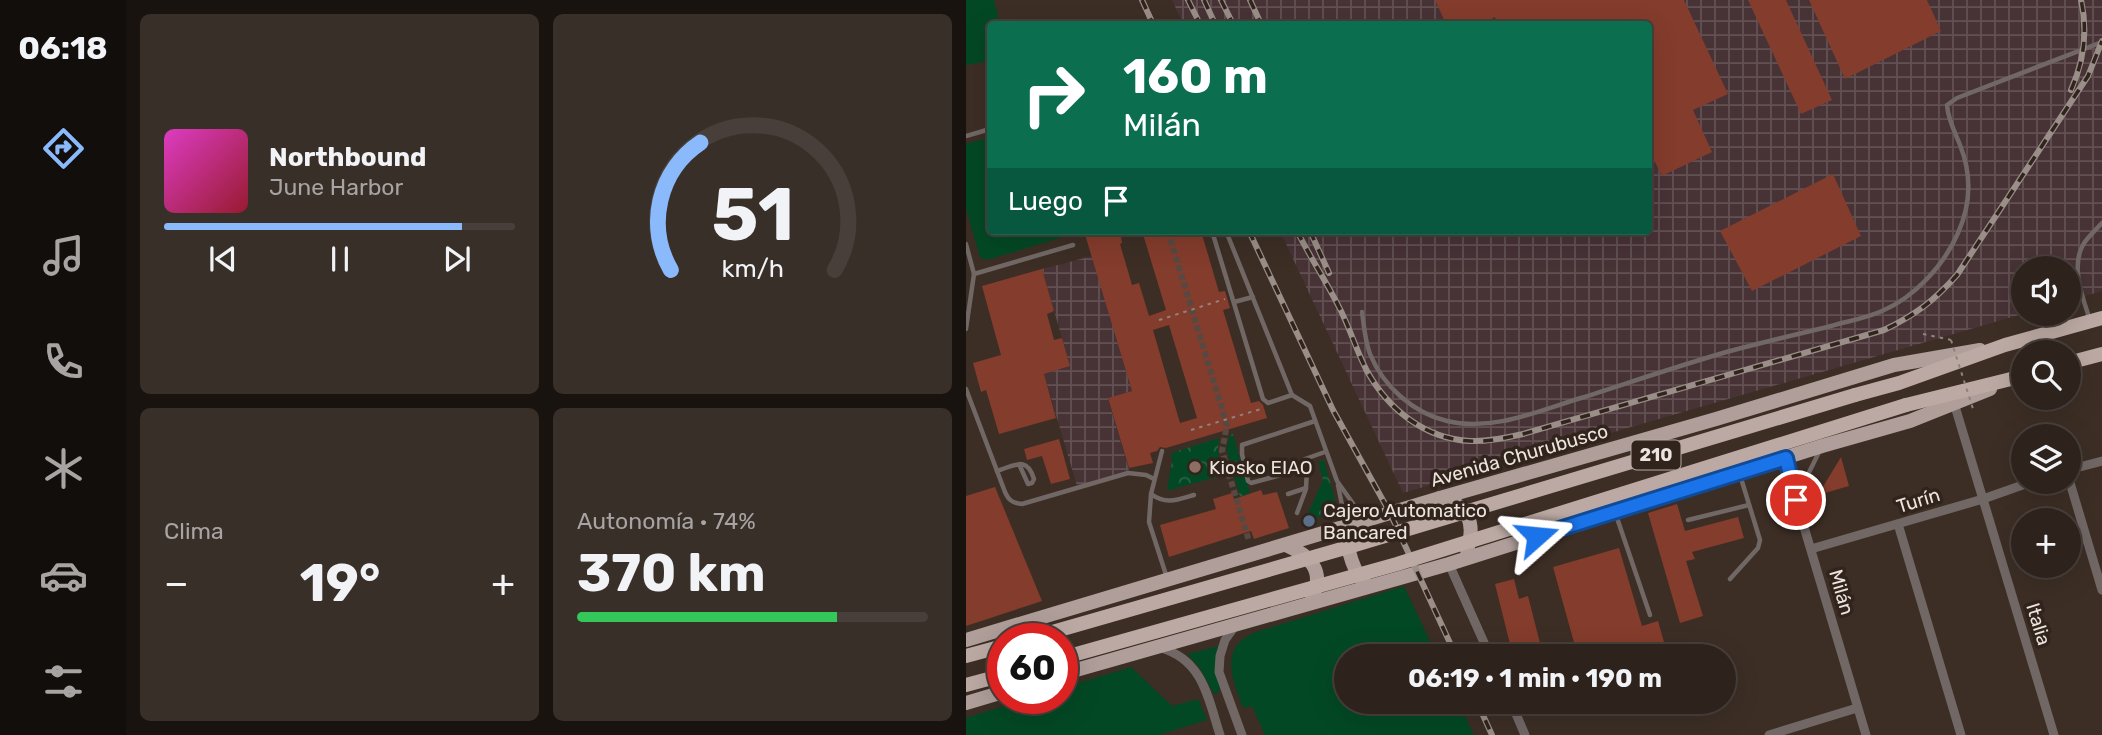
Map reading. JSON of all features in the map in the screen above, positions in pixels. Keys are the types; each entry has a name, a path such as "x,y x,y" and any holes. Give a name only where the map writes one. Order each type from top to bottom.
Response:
{"highway":[{"name":"Avenida Churubusco","path":"1078,625 1899,383 2005,345 2096,320"},
{"path":"2081,360 2102,354"},
{"name":"210","path":"1078,654 1397,564 1906,405 2011,379"},
{"path":"966,656 987,651"},
{"path":"966,685 987,679"}],"main road":[{"name":"Avenida Churubusco","path":"966,640 1894,365 2005,345"},
{"path":"1078,669 1455,562 1822,446 1910,421 2011,380"},
{"path":"1440,498 1460,506 1471,525 1467,550 1455,562"},
{"path":"1346,527 1352,562 1362,580 1370,587"},
{"path":"1286,545 1309,557 1315,569 1317,584 1314,595 1307,604"},
{"path":"966,703 987,697"}],"street":[{"name":"Italia","path":"1954,403 2054,735"},
{"name":"Milán","path":"1786,458 1866,735"},
{"path":"2081,467 2102,461"},
{"name":"Turín","path":"1811,549 2011,489"},
{"path":"2073,494 2102,590"},
{"path":"1898,524 1961,735"},
{"path":"1455,562 1486,644"},
{"path":"1238,622 1225,640 1219,672 1242,735"},
{"path":"1156,646 1183,656 1193,666 1209,699 1220,735"},
{"path":"1209,699 1227,693"},
{"path":"1769,735 1857,708"},
{"path":"1515,714 1525,735"}],"lane":[{"path":"1362,312 1369,351 1393,391 1420,411 1444,421 1469,425 1494,423 1535,412 1723,353 1882,312 1910,295 1939,266 1958,234 1968,206 1970,180 1963,152 1948,116 1947,105 1957,98 2102,42"},
{"path":"966,136 987,130"},
{"path":"2096,320 2083,300 2077,264 2083,244 2102,223"},
{"path":"1213,235 1265,402 1292,395"},
{"path":"1228,235 1292,395 1310,406 1337,481 1346,527"},
{"path":"966,244 974,274 966,329"},
{"path":"974,274 1073,245"},
{"path":"1234,302 1253,297"},
{"path":"966,389 1009,500 1014,503 1022,504 1128,473 1154,479"},
{"path":"1307,468 1251,483 1248,481 1241,448 1247,442 1315,421"},
{"path":"1796,500 1822,446"},
{"path":"1162,451 1151,494 1149,522 1167,580"},
{"path":"1297,513 1306,488 1305,459 1325,452"},
{"path":"997,471 1019,464"},
{"path":"1730,579 1758,548 1760,540 1739,472"},
{"path":"1337,481 1366,521"},
{"path":"1288,494 1306,488"},
{"path":"1151,494 1170,502 1194,495"},
{"path":"1688,520 1749,505"},
{"path":"1614,511 1650,615"}],"path":[{"path":"1159,320 1229,297"},
{"path":"1923,334 1951,340 1974,412"},
{"path":"1191,430 1264,408"}],"shaded area":[{"path":"1172,0 2102,0 2102,291 2081,297 2081,256 2011,256 2011,317 1403,493 1282,235 1652,235 1652,21 1182,21"},
{"path":"1092,256 1132,391 1108,399 1129,470 1077,486 1044,374 1070,366 1042,269"}],"green space":[{"path":"966,0 994,0 999,21 987,21 987,62 966,65"},
{"path":"987,138 987,235 1070,235 987,260 980,257 966,209 966,144"},
{"path":"1233,434 1250,493 1240,497 1226,448 1230,435"},
{"path":"1219,438 1218,451 1223,475 1167,491 1171,453"},
{"path":"1324,460 1338,511 1304,522 1323,480 1318,462"},
{"path":"1404,586 1431,644 1334,644 1334,714 1464,714 1474,735 1265,735 1252,706 1243,708 1231,664 1236,646 1256,632"},
{"path":"1219,646 1220,688 1218,693 1214,694 1199,667 1187,654"},
{"path":"1131,667 1172,706 1198,699 1207,720 1159,735 966,735 966,718 987,711 987,714 1078,714 1078,683"}],"building":[{"path":"1435,0 1684,0 1728,94 1693,110 1712,152 1662,176 1652,156 1652,21 1497,21 1495,17 1486,21 1445,21"},
{"path":"1748,0 1786,0 1832,100 1801,114"},
{"path":"1809,0 1927,0 1941,31 1845,79"},
{"path":"1833,174 1861,236 1752,291 1720,231"},
{"path":"1085,235 1121,235 1120,244 1132,285 1139,283 1149,316 1166,310 1143,235 1202,235 1219,292 1225,291 1230,308 1223,310 1251,403 1259,401 1267,418 1166,448 1160,447 1150,453 1153,463 1129,468 1108,398 1132,391","holes":["1169,325 1197,418 1180,423 1153,330"]},
{"path":"1042,269 1054,311 1047,314 1054,340 1062,338 1070,366 1044,374 1056,418 999,434 986,390 981,392 973,363 1001,355 982,286"},
{"path":"1059,439 1070,479 1051,484 1042,456 1027,460 1024,449"},
{"path":"1841,457 1849,486 1818,495"},
{"path":"995,487 1042,601 966,626 966,496"},
{"path":"1261,490 1263,495 1277,492 1289,528 1254,539 1251,531 1169,557 1160,525 1216,509 1213,499 1232,493 1234,499"},
{"path":"1677,504 1685,531 1738,517 1744,538 1692,552 1695,559 1686,561 1703,616 1680,623 1648,513"},
{"path":"1619,548 1642,626 1658,621 1665,644 1574,644 1553,567"},
{"path":"1514,579 1519,599 1528,596 1540,644 1510,644 1495,584"}],"tunnel":[{"path":"1169,235 1227,425 1222,451 1249,541"}],"railway":[{"path":"1142,0 1152,21"},
{"path":"1188,0 1198,21"},
{"path":"1204,0 1214,21"},
{"path":"1221,0 1232,21"},
{"path":"1250,0 1260,21"},
{"path":"2071,90 2084,46 2081,0"},
{"path":"1299,235 1339,307 1367,371 1397,409 1423,428 1454,439 1483,441 1523,434 1884,330 1915,313 1957,275 2088,76 2102,41"},
{"path":"1251,235 1333,410 1390,513 1450,644"},
{"path":"1312,235 1329,273"},
{"path":"1482,714 1492,735"}],"place":[{"name":"Kiosko EIAO","path":"1195,467"},
{"name":"Cajero Automatico Bancared","path":"1309,521"}],"route":[{"path":"1537,536 1786,458 1796,500"}]}
